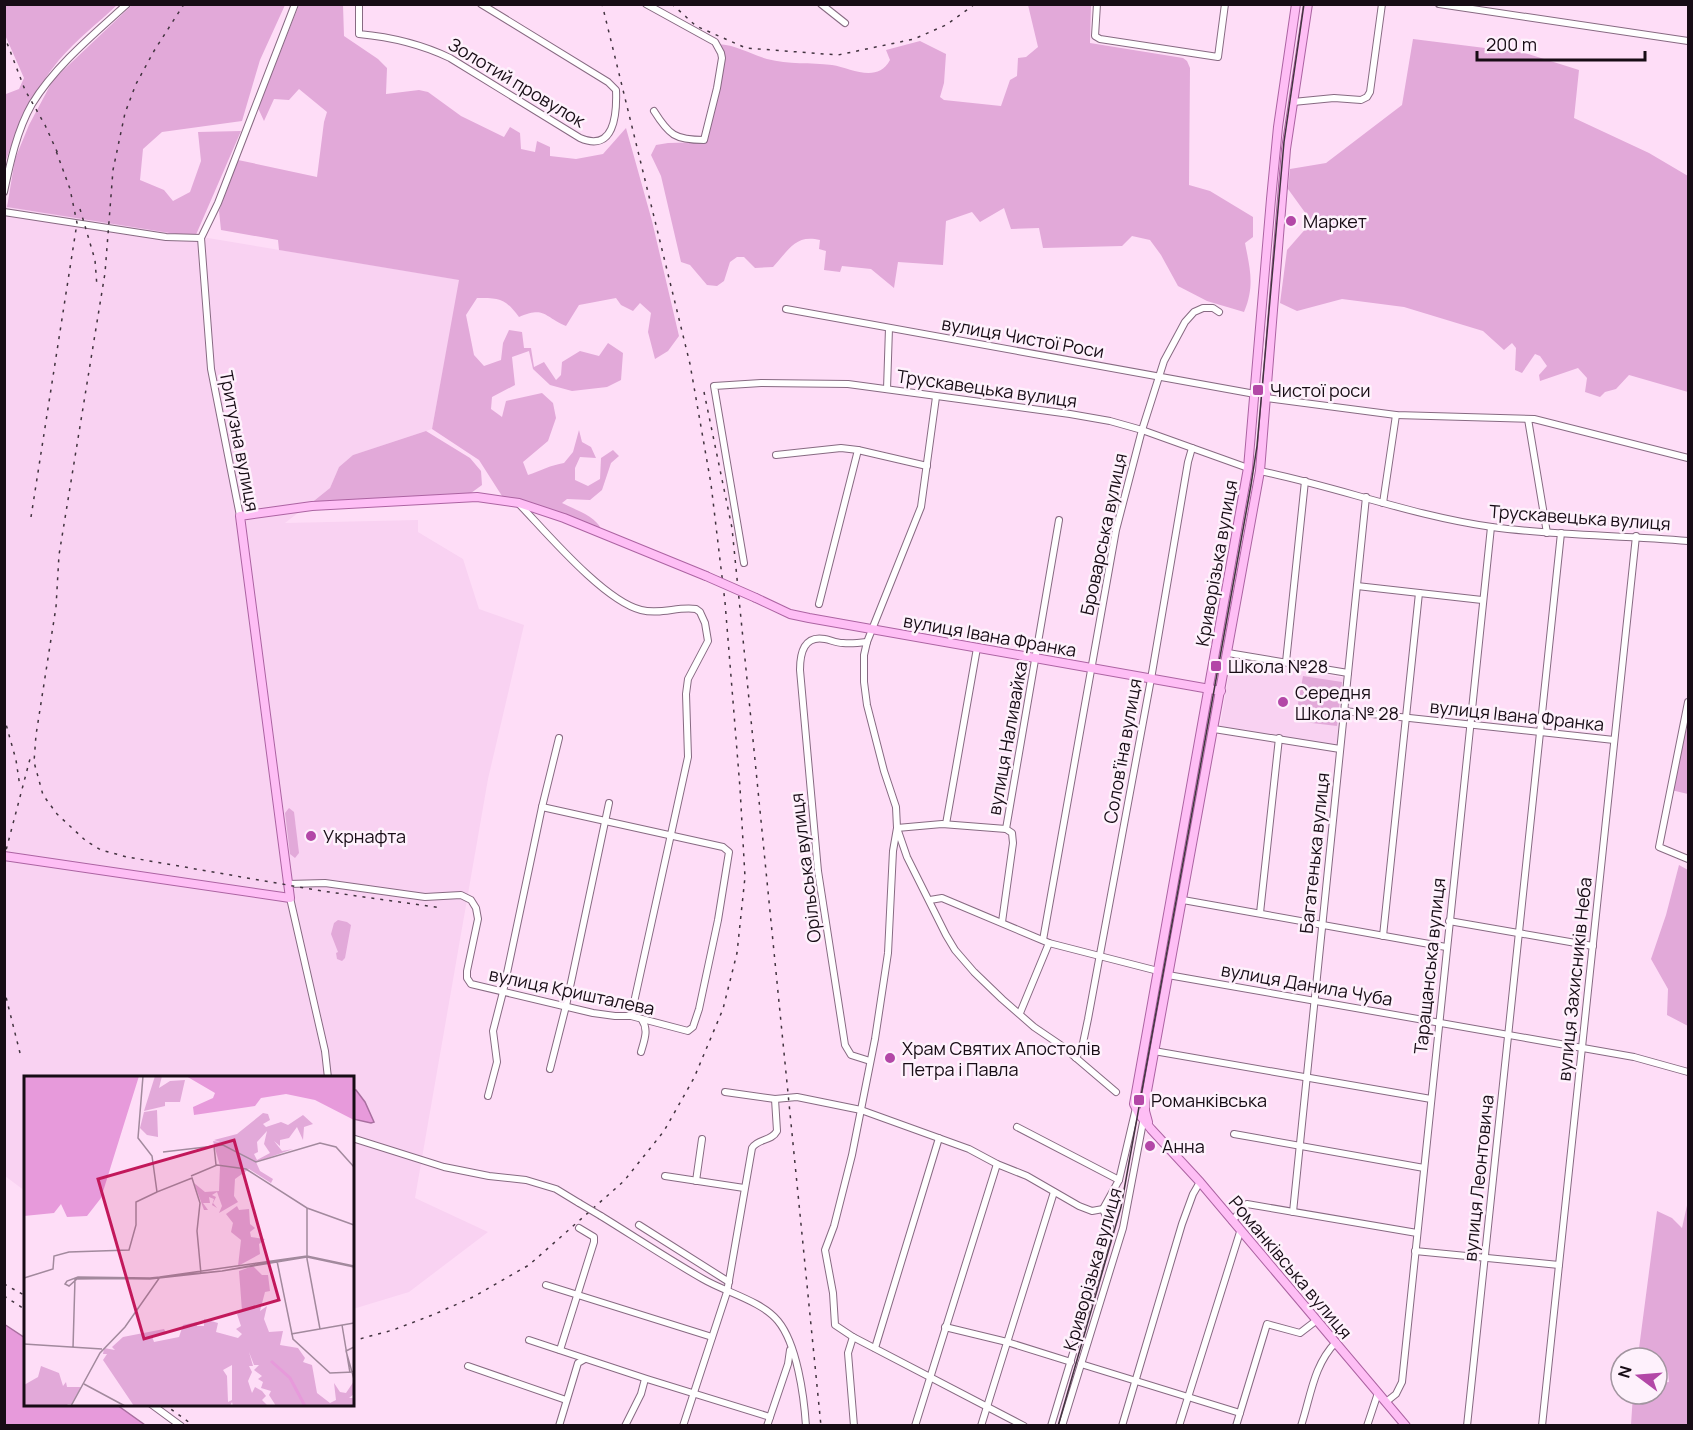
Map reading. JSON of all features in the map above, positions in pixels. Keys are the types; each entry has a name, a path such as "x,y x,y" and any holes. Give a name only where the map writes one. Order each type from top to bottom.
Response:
{"main road":[{"name":"Криворізька вулиця","path":"1136,1108 1135,1099 1248,468 1278,127 1296,4"},
{"name":"Криворізька вулиця","path":"1144,1115 1260,471 1286,149 1308,4"},
{"name":"вулиця Івана Франка","path":"240,516 312,506 444,498 477,497 519,503 614,537 790,614 1221,691"},
{"name":"Тритузна вулиця","path":"240,516 290,898"},
{"path":"4,856 290,898"},
{"path":"1136,1108 1144,1115"},
{"name":"Романківська вулиця","path":"1144,1115 1151,1129 1200,1182 1240,1232 1406,1425"}],"street":[{"path":"4,192 16,143 32,104 86,41 127,4"},
{"path":"4,212 166,237 201,238 218,203 295,4"},
{"name":"Золотий провулок","path":"359,4 358,34 407,41 430,48 450,58 541,116 590,142 598,142 607,137 611,130 616,104 616,90 608,82 481,4"},
{"path":"646,4 680,25 715,42 721,52 717,88 705,140 688,140 673,135 665,129 654,111"},
{"path":"821,4 845,23"},
{"path":"1097,4 1095,36 1100,39 1218,57 1225,4"},
{"path":"1293,102 1334,98 1361,100 1367,97 1370,92 1382,4"},
{"path":"1439,4 1689,41"},
{"name":"Тритузна вулиця","path":"201,238 211,369 240,516"},
{"name":"Броварська вулиця","path":"1020,1013 1046,942 1116,530 1142,430 1158,377 1185,322 1194,312 1203,308 1213,308 1219,312"},
{"name":"вулиця Чистої Роси","path":"786,309 1255,394"},
{"path":"887,389 889,328"},
{"name":"Трускавецька вулиця","path":"744,563 714,386 761,383 829,384 887,389 1070,414 1110,421 1142,430 1248,468"},
{"path":"936,397 921,507 872,629 864,655 867,705 896,807 897,828 893,851 888,953 870,1061 852,1155 834,1226 825,1250 833,1293 835,1325 1024,1425"},
{"path":"1266,398 1396,415 1528,419 1689,458"},
{"path":"1383,503 1396,415"},
{"path":"1528,419 1547,533"},
{"path":"776,455 841,448 927,466"},
{"name":"Соловʼїна вулиця","path":"1076,1058 1083,1043 1192,448"},
{"path":"819,604 858,450"},
{"name":"Трускавецька вулиця","path":"1260,471 1383,503 1491,527 1547,533 1636,536 1689,541"},
{"path":"1286,662 1305,481"},
{"name":"Багатенька вулиця","path":"1293,1212 1366,497"},
{"path":"519,503 593,580 623,602 650,612 692,608 700,612 708,633 708,641 688,680 686,694 688,757 631,1016"},
{"name":"вулиця Наливайка","path":"1002,922 1013,843 1012,832 1006,830 1059,520"},
{"name":"Таращанська вулиця","path":"1386,1402 1396,1394 1402,1382 1491,527"},
{"name":"вулиця Леонтовича","path":"1467,1425 1561,533"},
{"name":"вулиця Захисників Неба","path":"1542,1425 1636,536"},
{"path":"1357,586 1482,600"},
{"path":"1383,936 1419,593"},
{"name":"Орільська вулиця","path":"867,642 843,643 816,639 802,648 800,654 818,871 844,1045 850,1055 870,1061"},
{"path":"946,824 977,648"},
{"path":"1227,653 1348,673"},
{"path":"1689,702 1682,726 1659,848 1689,859"},
{"name":"вулиця Івана Франка","path":"1344,711 1614,740"},
{"path":"1214,729 1340,749"},
{"path":"488,1096 497,1062 493,1031 559,738"},
{"path":"1260,913 1279,738"},
{"path":"550,1069 566,1006 609,802"},
{"path":"542,807 670,836"},
{"path":"897,828 946,824 1006,830"},
{"path":"897,828 907,857 955,950 974,972 1034,1027 1116,1092"},
{"name":"вулиця Кришталева","path":"288,884 325,883 425,897 461,895 471,900 476,908 478,919 467,978 477,987 615,1016 631,1016 688,1031 696,1021 718,920 729,852 723,847 670,836"},
{"path":"290,898 325,1051 328,1076"},
{"path":"930,900 942,898 1046,942 1158,971"},
{"path":"1183,900 1446,947"},
{"path":"1449,921 1593,946"},
{"name":"вулиця Данила Чуба","path":"1168,975 1634,1057 1688,1072"},
{"path":"641,1052 646,1026 642,1020"},
{"path":"1154,1051 1431,1099"},
{"path":"725,1092 775,1099 797,1097 861,1110 969,1149 1027,1176 1085,1209 1098,1212 1119,1180 1136,1108"},
{"path":"684,1425 727,1292 744,1188 754,1144 769,1140 777,1131 775,1099"},
{"name":"Криворізька вулиця","path":"1062,1425 1123,1228 1144,1115"},
{"path":"1017,1127 1119,1180"},
{"path":"1234,1134 1424,1168"},
{"path":"875,1348 939,1138"},
{"path":"354,1139 444,1167 489,1176 526,1180 556,1189 727,1292 771,1313 788,1334 801,1385 806,1425"},
{"path":"696,1181 702,1139"},
{"path":"915,1425 997,1164"},
{"path":"664,1176 744,1188"},
{"path":"1122,1425 1182,1224 1200,1182"},
{"path":"981,1425 1054,1192"},
{"path":"1232,1221 1247,1204 1417,1233"},
{"path":"1051,1425 1109,1234 1110,1227 1102,1209"},
{"path":"639,1225 729,1282"},
{"path":"560,1350 594,1237 579,1228"},
{"path":"1179,1425 1240,1232"},
{"path":"1415,1251 1559,1265"},
{"path":"546,1286 712,1337"},
{"path":"1236,1425 1267,1324 1300,1333 1317,1320"},
{"path":"945,1327 1007,1342 1071,1362"},
{"path":"854,1337 848,1353 854,1425"},
{"path":"529,1340 580,1359 770,1417"},
{"path":"1301,1425 1316,1372 1323,1358 1336,1342"},
{"path":"767,1425 788,1364 791,1346"},
{"path":"560,1425 580,1359"},
{"path":"1081,1364 1240,1413"},
{"path":"468,1366 566,1400"},
{"path":"625,1425 641,1394 645,1378"},
{"path":"1367,1425 1378,1393"},
{"path":"154,1406 181,1425"}],"shaded area":[{"path":"5,5 117,5 59,60 50,72 28,109 5,163 6,94 19,89 24,78 5,35"},
{"path":"132,5 285,5 260,60 242,121 162,132 143,149 140,180 164,190 173,201 190,192 201,161 198,132 241,131 195,237 7,207 15,159 29,125 53,80"},
{"path":"299,5 343,5 344,36 378,59 387,68 386,94 419,90 428,92 461,116 504,137 510,127 520,133 521,149 535,152 537,141 550,147 550,156 576,159 603,154 626,128 652,221 679,336 668,351 655,359 648,332 651,313 640,303 633,311 621,305 616,298 579,305 566,326 539,312 519,317 510,306 501,300 491,298 477,298 466,315 474,355 484,366 501,360 503,343 509,330 522,332 524,348 531,348 534,367 544,362 556,380 561,375 562,362 580,351 599,356 608,343 623,353 621,380 607,387 572,391 550,385 533,369 529,351 512,357 515,385 492,397 491,409 502,417 506,401 542,393 553,403 556,418 548,441 523,462 528,475 564,463 573,452 579,430 582,442 591,447 596,458 580,457 575,468 575,480 588,486 600,479 601,458 613,450 619,456 611,463 602,490 590,500 567,499 562,503 594,520 601,529 502,496 479,460 432,429 459,280 279,250 278,240 221,230 219,211 238,160 317,177 327,112 299,89 289,100 274,99 264,121 258,108"},
{"path":"1028,5 1091,5 1090,43 1183,58 1187,61 1190,68 1189,185 1210,191 1253,217 1253,237 1245,243 1250,269 1250,294 1244,312 1207,301 1178,286 1150,240 1132,236 1122,246 1043,248 1039,228 1011,229 1004,208 980,222 972,212 946,221 943,265 898,262 894,288 871,269 842,266 840,272 824,270 826,251 819,249 820,240 798,241 773,267 755,268 744,257 737,257 730,262 724,281 717,286 707,285 690,265 681,262 661,176 651,155 656,145 705,142 723,58 718,44 775,61 832,65 871,73 885,67 890,60 886,50 920,41 946,54 944,83 940,97 944,100 1001,106 1010,80 1017,76 1018,58 1026,57 1038,47"},
{"path":"1413,39 1525,53 1579,70 1574,118 1649,153 1688,176 1688,392 1629,375 1616,389 1605,392 1600,397 1585,392 1587,378 1578,368 1540,381 1539,375 1547,366 1540,356 1535,354 1522,373 1515,370 1516,348 1512,343 1504,350 1483,331 1404,307 1342,299 1297,311 1280,303 1287,250 1308,226 1309,218 1288,189 1290,169 1326,163 1402,105"},
{"path":"4,204 460,280 432,429 353,455 339,467 330,488 285,523 418,520 418,532 463,559 479,609 524,625 488,779 415,1198 488,1232 409,1292 354,1309 354,1076 24,1076 24,1190 5,1176"},
{"path":"426,431 470,458 481,471 482,485 471,493 310,504 330,488 339,467 353,455"},
{"name":"Середня Школа № 28","path":"1231,660 1345,678 1338,746 1220,726"},
{"path":"1303,676 1342,682 1337,726 1295,721"},
{"path":"1688,723 1688,794 1671,790"},
{"path":"289,808 294,812 299,853 295,858 290,854 285,813"},
{"path":"1679,865 1688,870 1688,1026 1667,1015 1668,989 1651,959 1666,915"},
{"path":"338,920 351,925 345,958 342,961 337,959 336,953 338,952 331,934 334,923"},
{"path":"354,1090 365,1102 374,1122 354,1119"},
{"path":"1688,1201 1688,1425 1631,1425 1632,1406 1669,1406 1669,1346 1639,1346 1657,1211 1672,1218 1682,1228"},
{"path":"4,1324 24,1337 24,1406 118,1406 145,1425 5,1425"}],"tram line":[{"path":"1058,1426 1121,1207 1251,485 1257,446 1284,142 1304,4"}],"railway":[{"path":"184,4 136,84 125,113 113,170 105,273 59,555 56,607 36,735 34,762 43,795 57,814 86,841 101,850 127,857 322,891 442,908"},
{"path":"354,1340 393,1330 435,1314 473,1297 529,1265 624,1181 664,1131 694,1078 723,1009 737,953 745,877 725,602 711,484 690,364 602,4"},
{"path":"672,4 696,26 746,48 838,55 914,39 946,25 975,4"},
{"path":"4,35 25,90 59,156"},
{"path":"31,517 77,223 70,189 55,148"},
{"path":"80,209 95,260 97,287"},
{"path":"704,392 732,528 821,1426"},
{"path":"4,717 16,760 20,787"},
{"path":"4,858 31,755"},
{"path":"4,989 21,1057"},
{"path":"4,1284 24,1295"},
{"path":"4,1296 24,1309"},
{"path":"167,1406 194,1426"}],"place":[{"name":"Маркет","path":"1291,221"},
{"name":"Чистої роси","path":"1258,390"},
{"name":"Школа №28","path":"1216,666"},
{"name":"Середня Школа № 28","path":"1283,702"},
{"name":"Укрнафта","path":"311,836"},
{"name":"Храм Святих Апостолів Петра і Павла","path":"890,1058"},
{"name":"Романківська","path":"1139,1100"},
{"name":"Анна","path":"1150,1146"}]}
